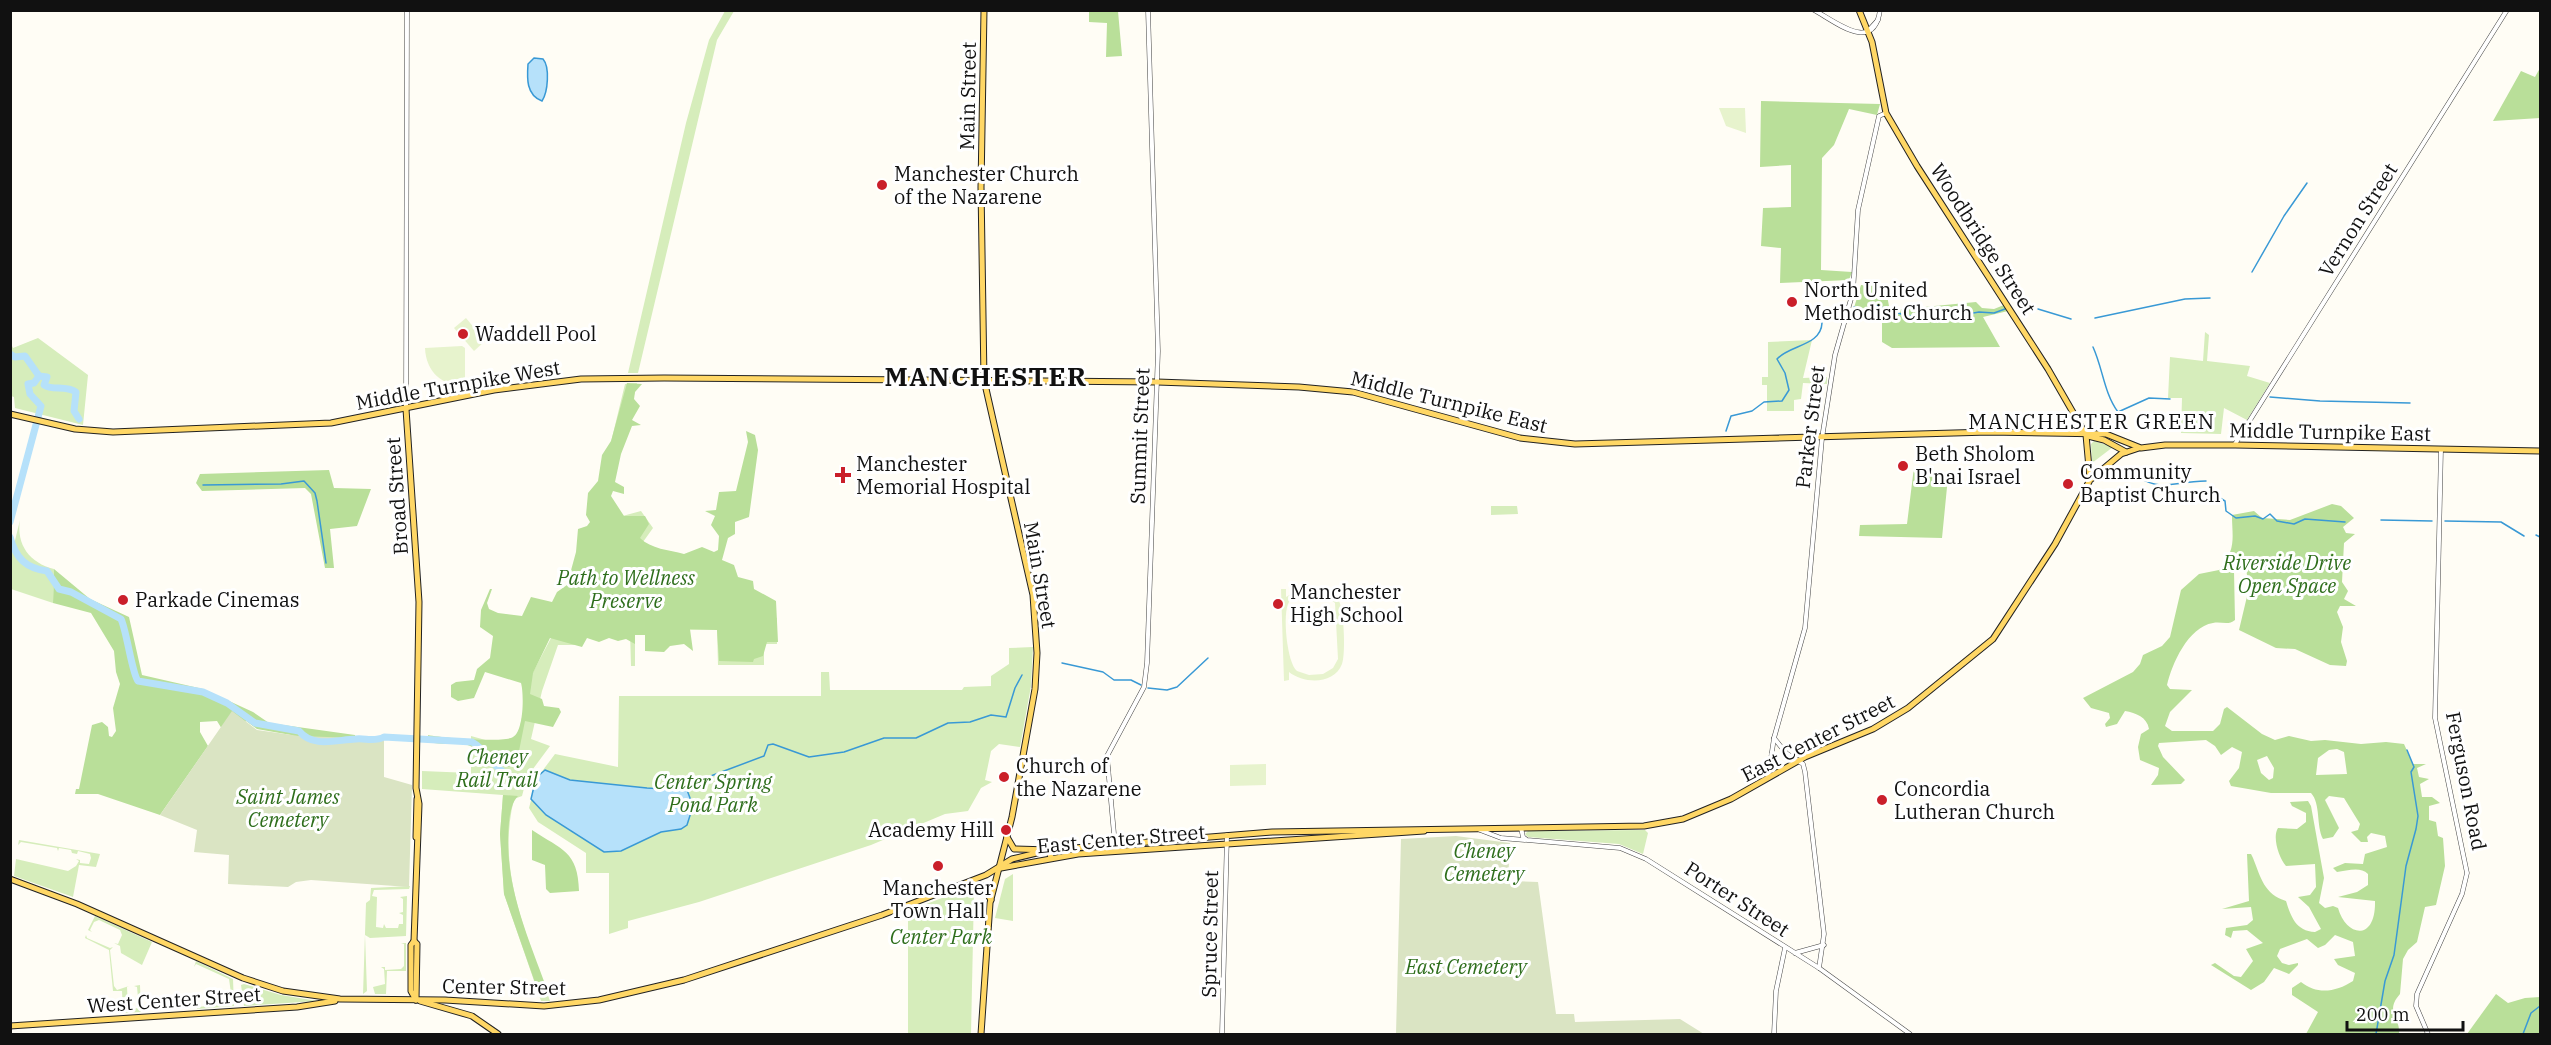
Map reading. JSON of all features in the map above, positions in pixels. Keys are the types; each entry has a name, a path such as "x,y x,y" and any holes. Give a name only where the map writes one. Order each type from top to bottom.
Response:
{"main road":[{"name":"Main Street","path":"981,1035 991,900 1007,837 1036,682 1036,619 984,380 981,196 984,10"},
{"name":"Woodbridge Street","path":"1859,10 1868,30 1886,112 1917,166 2048,369 2086,435 2090,479"},
{"name":"Middle Turnpike West","path":"10,414 75,429 113,432 315,424 406,409 494,390 581,379 984,380"},
{"name":"Middle Turnpike East","path":"984,380 1158,381 1299,387 1353,392 1489,430 1558,443 1599,445 1989,432 2110,435 2140,447 2166,444 2541,452"},
{"name":"Broad Street","path":"406,409 419,597 417,799 414,813 416,837 414,941 411,945 411,988 416,1000"},
{"name":"Middle Turnpike East","path":"2086,435 2104,440 2126,452"},
{"name":"East Center Street","path":"999,868 1016,858 1050,850 1227,834 1366,829 1644,826 1668,823 1731,799 1799,760 1886,723 1987,645 2055,544 2090,479 2104,466 2126,452 2140,447"},
{"name":"East Center Street","path":"999,868 1051,858 1116,852 1416,833 1426,830"},
{"path":"1007,837 1015,849 1050,850 1051,858"},
{"name":"Center Street","path":"10,879 78,904 255,983 298,995 340,999 534,1006 576,1003 616,996 692,977 875,917 999,868"},
{"path":"970,881 983,886 991,900"},
{"name":"West Center Street","path":"10,1026 303,1006 340,999"},
{"path":"416,1000 472,1016 498,1035"}],"street":[{"name":"Broad Street","path":"406,409 407,10"},
{"name":"Summit Street","path":"1116,852 1107,756 1145,686 1158,381 1149,10"},
{"path":"1814,10 1852,32 1862,33 1874,29 1880,10"},
{"name":"Vernon Street","path":"2235,445 2507,10"},
{"name":"Parker Street","path":"1767,779 1774,738 1805,628 1822,438 1835,355 1853,292 1858,210 1879,120 1886,112"},
{"name":"Ferguson Road","path":"2428,1035 2416,1006 2417,994 2462,894 2468,873 2435,718 2441,449"},
{"path":"1774,738 1786,753 1799,760 1805,772 1824,945 1819,968"},
{"name":"Porter Street","path":"1476,828 1495,836 1612,846 1628,850 1683,881 1819,968 1910,1035"},
{"path":"1521,828 1523,837 1527,840"},
{"name":"Spruce Street","path":"1222,1035 1227,834"},
{"path":"1794,953 1824,945"},
{"path":"1774,1035 1776,992 1785,948"}],"green space":[{"path":"725,11 734,11 717,40 638,373 628,373 686,123 709,40"},
{"path":"1089,11 1118,11 1122,56 1106,57 1107,23 1089,22"},
{"path":"2540,68 2540,118 2493,121 2521,71 2535,77"},
{"path":"1761,101 1880,104 1877,115 1849,109 1834,145 1822,158 1821,270 1852,272 1849,280 1780,283 1781,248 1761,246 1763,208 1791,207 1791,165 1760,167"},
{"path":"1719,108 1745,108 1746,133 1726,126"},
{"path":"1861,285 1885,285 1889,306 1893,310 1976,302 1982,308 1994,309 2004,305 2008,311 1983,317 2000,347 1892,348 1882,342 1882,312 1852,314"},
{"name":"Waddell Pool","path":"466,318 485,341 474,351 454,328"},
{"path":"2205,332 2209,335 2207,361 2250,366 2247,376 2270,383 2247,420 2224,408 2221,434 2181,433 2182,398 2168,398 2170,357 2203,361"},
{"path":"38,338 88,375 83,425 15,408 14,397 11,396 11,344 13,348"},
{"path":"1812,340 1803,378 1827,377 1827,384 1803,383 1801,399 1794,400 1794,411 1767,411 1767,385 1762,385 1762,377 1768,377 1768,342"},
{"path":"462,346 465,348 465,386 449,383 437,376 428,364 425,348"},
{"name":"Path to Wellness Preserve","path":"627,383 642,384 635,392 634,399 640,406 632,420 641,425 632,426 621,454 615,482 624,487 624,494 613,491 611,496 624,516 645,516 649,524 640,538 655,547 684,554 702,547 714,552 718,550 719,536 711,525 715,516 705,511 716,510 719,492 736,491 748,442 746,431 755,435 758,450 749,517 735,522 735,534 728,538 722,560 734,565 738,577 753,581 754,589 776,601 778,642 767,642 763,656 754,659 753,662 719,661 717,630 690,629 693,651 684,644 670,646 664,652 645,651 645,635 635,635 635,644 626,639 618,641 609,638 599,642 587,638 582,647 550,638 533,673 530,694 542,699 544,706 559,708 561,712 553,727 525,721 518,756 509,767 488,764 482,755 469,745 429,742 428,735 458,739 497,740 513,737 517,733 522,712 521,683 485,672 474,698 458,701 451,697 451,685 456,682 474,680 477,669 490,658 493,636 480,627 481,610 490,589 492,589 487,603 489,609 498,613 522,616 531,597 552,602 557,592 567,585 576,552 578,529 587,526 590,522 586,515 588,493 598,481 602,455 611,441"},
{"path":"637,383 604,521 641,511 653,528 638,549 777,618 777,644 764,644 764,665 718,665 717,630 656,630 656,635 635,635 635,666 631,666 630,631 581,638 581,645 558,645 542,691 531,739 550,746 527,777 522,796 514,799 509,826 511,877 524,926 550,1001 541,1001 504,894 500,834 503,795 422,789 422,771 471,773 471,736 515,748 532,674 551,638 584,554 625,384"},
{"path":"2094,441 2113,447 2092,463 2091,444"},
{"path":"1914,467 1928,476 1948,477 1942,538 1859,536 1860,525 1907,524"},
{"path":"329,470 334,488 371,489 357,526 330,529 334,568 325,568 311,494 305,488 202,491 196,483 200,474"},
{"name":"Riverside Drive Open Space","path":"2332,504 2341,506 2354,518 2343,527 2346,533 2355,534 2344,543 2342,582 2348,591 2344,599 2356,606 2340,606 2337,612 2343,627 2341,642 2347,661 2346,666 2330,665 2295,649 2276,648 2239,630 2249,588 2245,562 2241,560 2236,564 2234,571 2235,620 2230,623 2204,626 2196,631 2182,648 2167,685 2170,689 2192,690 2170,712 2165,726 2172,731 2213,731 2220,724 2224,709 2227,707 2262,734 2275,740 2289,736 2311,741 2404,744 2413,764 2426,764 2417,768 2419,777 2429,779 2420,784 2422,797 2432,797 2440,803 2429,806 2429,820 2436,822 2438,836 2443,838 2445,866 2436,905 2425,907 2417,942 2408,950 2403,959 2400,994 2393,1006 2399,1034 2306,1034 2318,1012 2292,995 2292,988 2301,982 2313,989 2333,990 2353,981 2355,973 2338,965 2334,959 2355,956 2353,942 2335,935 2325,945 2318,948 2307,939 2280,949 2277,956 2282,963 2289,965 2298,963 2298,965 2289,974 2274,968 2264,982 2251,990 2211,965 2215,963 2234,976 2241,977 2253,961 2246,949 2263,943 2247,930 2233,931 2231,938 2225,935 2226,928 2247,925 2253,920 2251,907 2222,909 2249,901 2247,854 2251,854 2268,890 2286,901 2295,922 2309,931 2315,932 2321,929 2309,907 2298,897 2310,895 2316,887 2315,864 2286,866 2277,847 2278,828 2297,829 2306,822 2306,813 2292,806 2290,802 2308,801 2311,806 2324,878 2319,903 2325,908 2333,906 2338,908 2347,925 2353,929 2360,931 2366,929 2371,923 2375,901 2338,897 2357,892 2368,885 2368,874 2357,870 2337,872 2333,868 2345,863 2363,864 2365,854 2387,847 2385,836 2371,833 2367,837 2368,842 2361,842 2351,832 2358,830 2360,824 2344,798 2329,796 2325,800 2339,828 2333,837 2323,839 2316,803 2311,793 2271,793 2231,786 2229,781 2239,768 2242,752 2232,747 2221,755 2215,746 2206,740 2159,743 2163,757 2185,780 2181,784 2151,785 2158,775 2159,768 2140,760 2138,747 2141,734 2149,729 2146,721 2137,714 2125,711 2117,724 2106,727 2105,724 2110,718 2109,713 2091,708 2083,698 2133,672 2140,664 2143,655 2162,646 2170,637 2181,590 2199,574 2219,570 2229,556 2232,543 2232,515 2254,511 2262,518 2290,520","holes":["2337,749 2344,752 2347,774 2316,775 2318,758 2329,750","2267,756 2274,768 2273,778 2269,780 2261,773 2257,760"]},
{"path":"1491,506 1517,506 1518,514 1491,515"},
{"path":"20,520 20,537 26,552 38,562 54,569 53,603 11,589 11,557"},
{"path":"54,569 90,599 129,617 142,675 203,689 253,712 269,723 355,735 378,769 291,735 257,729 246,721 230,742 217,721 200,722 200,732 208,746 160,815 98,794 75,794 76,789 79,789 92,725 102,722 108,727 109,736 112,737 116,731 113,708 120,684 114,651 91,613 53,603"},
{"path":"1281,589 1286,589 1286,597 1300,589 1326,590 1338,599 1340,604 1344,631 1343,659 1338,671 1326,679 1302,679 1289,672 1289,680 1284,681","holes":["1324,594 1335,603 1338,659 1333,668 1323,674 1309,675 1297,671 1293,666 1288,649 1287,608 1289,602 1299,595"]},
{"name":"Center Spring Pond Park","path":"1033,647 1031,686 1020,747 999,744 991,751 985,780 992,782 981,788 968,811 945,814 871,845 699,902 628,921 628,928 609,934 609,873 586,873 586,853 538,822 529,808 537,778 555,754 618,767 619,696 821,696 821,672 829,672 830,690 962,690 964,687 991,686 991,676 1009,664 1009,648"},
{"name":"Saint James Cemetery","path":"232,711 257,730 299,736 384,739 384,777 412,785 409,887 311,880 296,882 288,887 228,884 229,855 194,852 197,830 160,815"},
{"path":"1266,764 1266,785 1230,786 1230,765"},
{"path":"503,795 518,796 513,804 509,822 510,866 518,907 547,989 538,991 504,894 500,834"},
{"path":"532,830 560,848 572,859 578,878 579,891 550,893 546,889 545,865 532,860"},
{"path":"1645,830 1648,833 1643,854 1619,844 1528,837 1525,834 1528,831"},
{"name":"East Cemetery","path":"1456,836 1510,843 1508,881 1538,882 1556,1014 1574,1014 1575,1022 1680,1019 1704,1034 1396,1034 1401,839"},
{"path":"19,840 100,854 96,867 79,865 73,897 14,876 16,859 68,871 76,866 79,861 76,859 80,860 80,863 89,864 90,854 78,851 77,854 72,853 71,850 59,848 58,851 57,848 21,842 18,845"},
{"path":"1013,874 1013,921 995,918 1005,879"},
{"path":"410,886 409,889 374,890 372,896 377,897 376,927 383,928 384,924 386,928 398,928 399,924 403,924 403,915 399,913 403,912 403,899 400,897 407,896 406,936 370,938 365,935 367,991 363,994 366,903 370,900 371,888"},
{"name":"Center Park","path":"968,888 974,892 971,1034 908,1034 908,911"},
{"path":"95,916 152,942 142,965 121,953 120,946 114,943 118,944 122,935 120,930 99,920 94,922 90,930 92,932 88,930"},
{"path":"86,935 87,938 110,948 113,947 110,950 114,986 117,990 129,986 127,987 128,1009 139,1008 137,987 134,986 140,985 141,1012 123,1013 122,991 113,991 109,950 85,938"},
{"path":"401,943 406,943 406,971 387,971 386,994 375,994 373,987 385,984 384,969 381,967 385,967 385,970 401,969 404,966 404,944"},
{"path":"196,961 233,979 234,1006 197,1009 197,1004 198,1007 228,1004 228,1001 232,1000 229,979 196,964 194,967"},
{"path":"241,985 281,995 317,1001 244,1006"},
{"path":"2496,994 2508,1003 2540,997 2540,1034 2467,1034"}],"water":[{"path":"534,58 543,59 547,68 547,86 542,101 533,95 529,86 528,64"},
{"path":"545,770 570,780 647,788 664,789 684,782 693,806 687,825 681,829 661,832 621,851 604,852 546,815 531,799 536,778"}],"waterway":[{"path":"2252,272 2284,216 2307,183"},
{"path":"2095,318 2185,299 2210,298"},
{"path":"1854,307 1863,311 1875,305 1907,316 1921,315 1934,320 1979,312 1994,313 2005,309"},
{"path":"2016,305 2029,307"},
{"path":"1726,431 1731,416 1752,411 1764,402 1782,401 1789,390 1785,373 1777,359 1816,336 1822,323 1816,318 1822,310 1847,307"},
{"path":"2038,309 2071,319"},
{"path":"2093,347 2113,405 2118,412 2149,398 2170,399"},
{"path":"10,354 15,357 25,356 39,376"},
{"path":"39,376 47,377 44,385 47,387 76,392 74,411 79,419"},
{"path":"10,522 41,406 30,394 28,384 34,383 39,376"},
{"path":"2270,397 2320,401 2410,403"},
{"path":"2125,469 2137,477 2156,484 2206,481"},
{"path":"203,485 281,484 304,481 315,493 326,563"},
{"path":"2215,495 2225,501 2226,511 2236,518 2255,516 2263,519 2270,514 2277,521 2294,524 2305,519 2345,522"},
{"path":"2381,520 2432,521"},
{"path":"2445,521 2501,522 2524,536"},
{"path":"2536,535 2540,537"},
{"path":"10,537 19,557 33,568 47,571 59,589 71,592 121,619 138,681 203,692 227,703 255,723 299,731 311,740 374,740 384,737 472,742 505,773"},
{"path":"1148,688 1167,690 1177,687 1208,658"},
{"path":"1062,663 1103,672 1114,680 1131,680 1141,685"},
{"path":"708,777 764,756 768,745 773,744 809,757 844,752 884,738 916,738 948,723 970,722 991,715 1006,717 1015,688 1022,675"},
{"path":"2376,1034 2385,981 2394,955 2406,866 2418,816 2411,772 2414,767 2407,750"},
{"path":"2523,1034 2531,1013 2540,1006"}],"place":[{"name":"Manchester Church of the Nazarene","path":"882,185"},
{"name":"North United Methodist Church","path":"1792,302"},
{"name":"Waddell Pool","path":"463,334"},
{"name":"Beth Sholom B'nai Israel","path":"1903,466"},
{"name":"Manchester Memorial Hospital","path":"843,475"},
{"name":"Community Baptist Church","path":"2068,484"},
{"name":"Parkade Cinemas","path":"123,600"},
{"name":"Manchester High School","path":"1278,604"},
{"name":"Church of the Nazarene","path":"1004,777"},
{"name":"Concordia Lutheran Church","path":"1882,800"},
{"name":"Academy Hill","path":"1006,830"},
{"name":"Manchester Town Hall","path":"938,866"}],"district":[{"name":"MANCHESTER","path":"986,377"},
{"name":"MANCHESTER GREEN","path":"2092,422"}],"park label":[{"name":"Cheney Rail Trail","path":"497,768"},
{"name":"Cheney Cemetery","path":"1484,862"}]}
